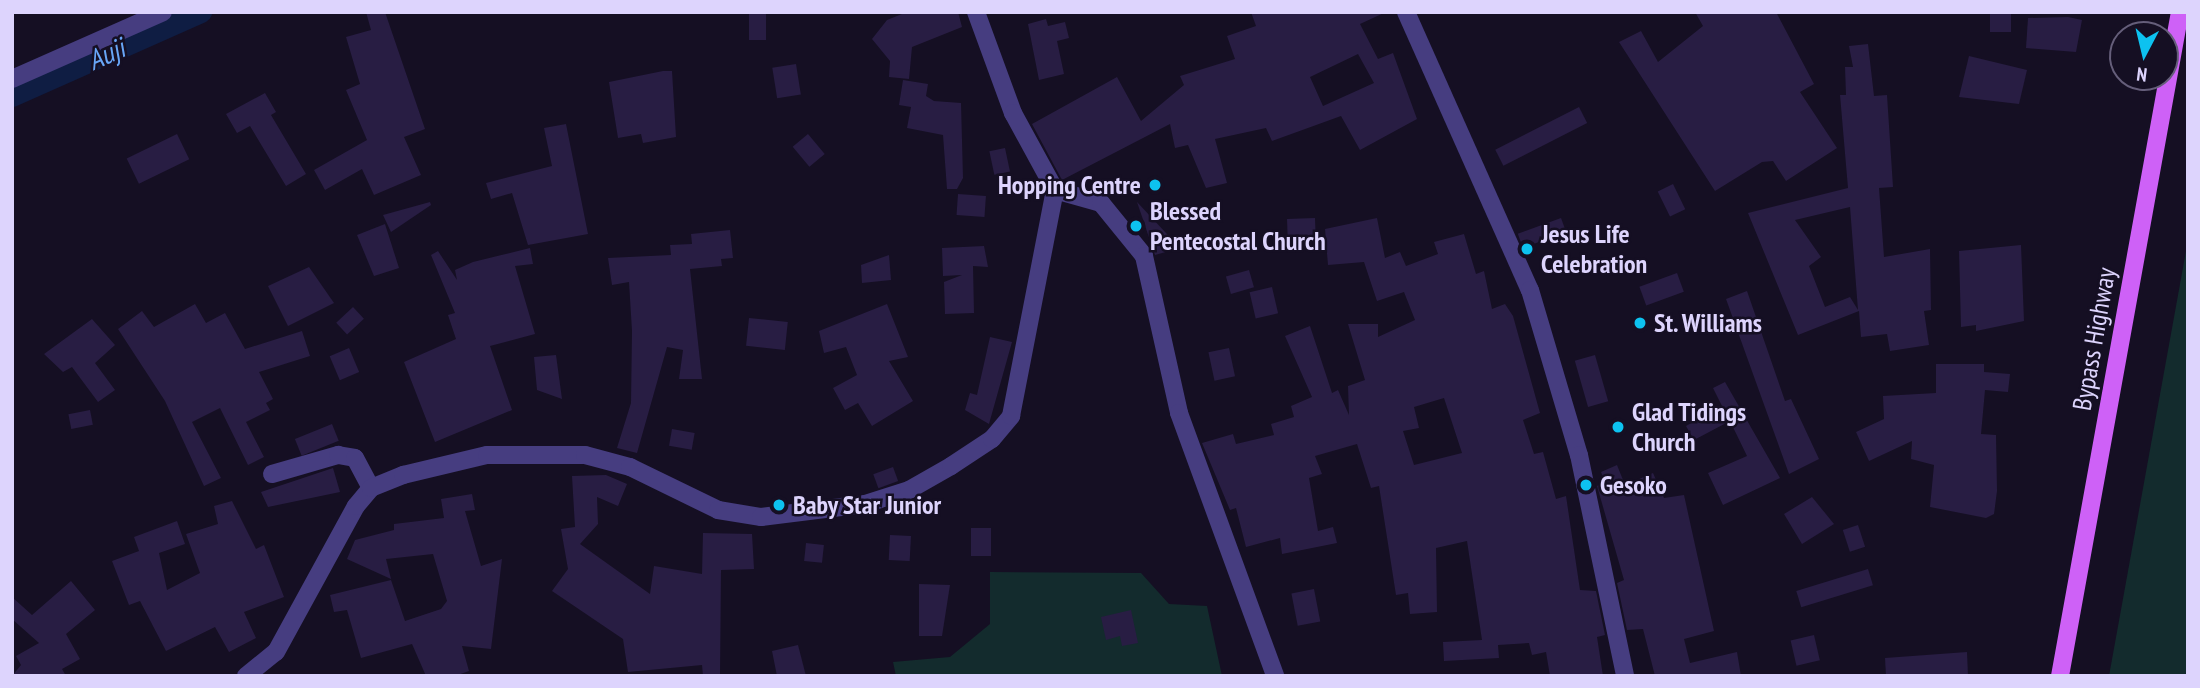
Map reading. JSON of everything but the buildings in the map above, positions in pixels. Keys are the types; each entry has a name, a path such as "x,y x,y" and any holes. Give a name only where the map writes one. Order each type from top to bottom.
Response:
{"main road":[{"name":"Bypass Highway","path":"2060,676 2180,12"}],"street":[{"path":"12,79 163,12"},
{"path":"246,676 276,652 371,488 486,455 585,455 629,467 718,510 761,517 819,513 909,490 992,439 1011,416 1055,190 1013,113 976,12"},
{"path":"1406,12 1530,290 1579,455 1625,676"},
{"path":"1055,190 1101,203 1144,256 1179,413 1275,676"},
{"path":"272,474 338,455 355,458 371,488"}],"green space":[{"path":"2188,240 2188,676 2109,676"},
{"path":"990,572 1141,573 1169,604 1207,606 1222,676 896,676 893,662 950,657 990,624"}],"waterway":[{"name":"Auji","path":"12,96 201,12"}],"place":[{"name":"Hopping Centre","path":"1155,185"},
{"name":"Blessed Pentecostal Church","path":"1136,226"},
{"name":"Jesus Life Celebration","path":"1527,249"},
{"name":"St. Williams","path":"1640,323"},
{"name":"Glad Tidings Church","path":"1618,427"},
{"name":"Gesoko","path":"1586,485"},
{"name":"Baby Star Junior","path":"779,505"}]}
